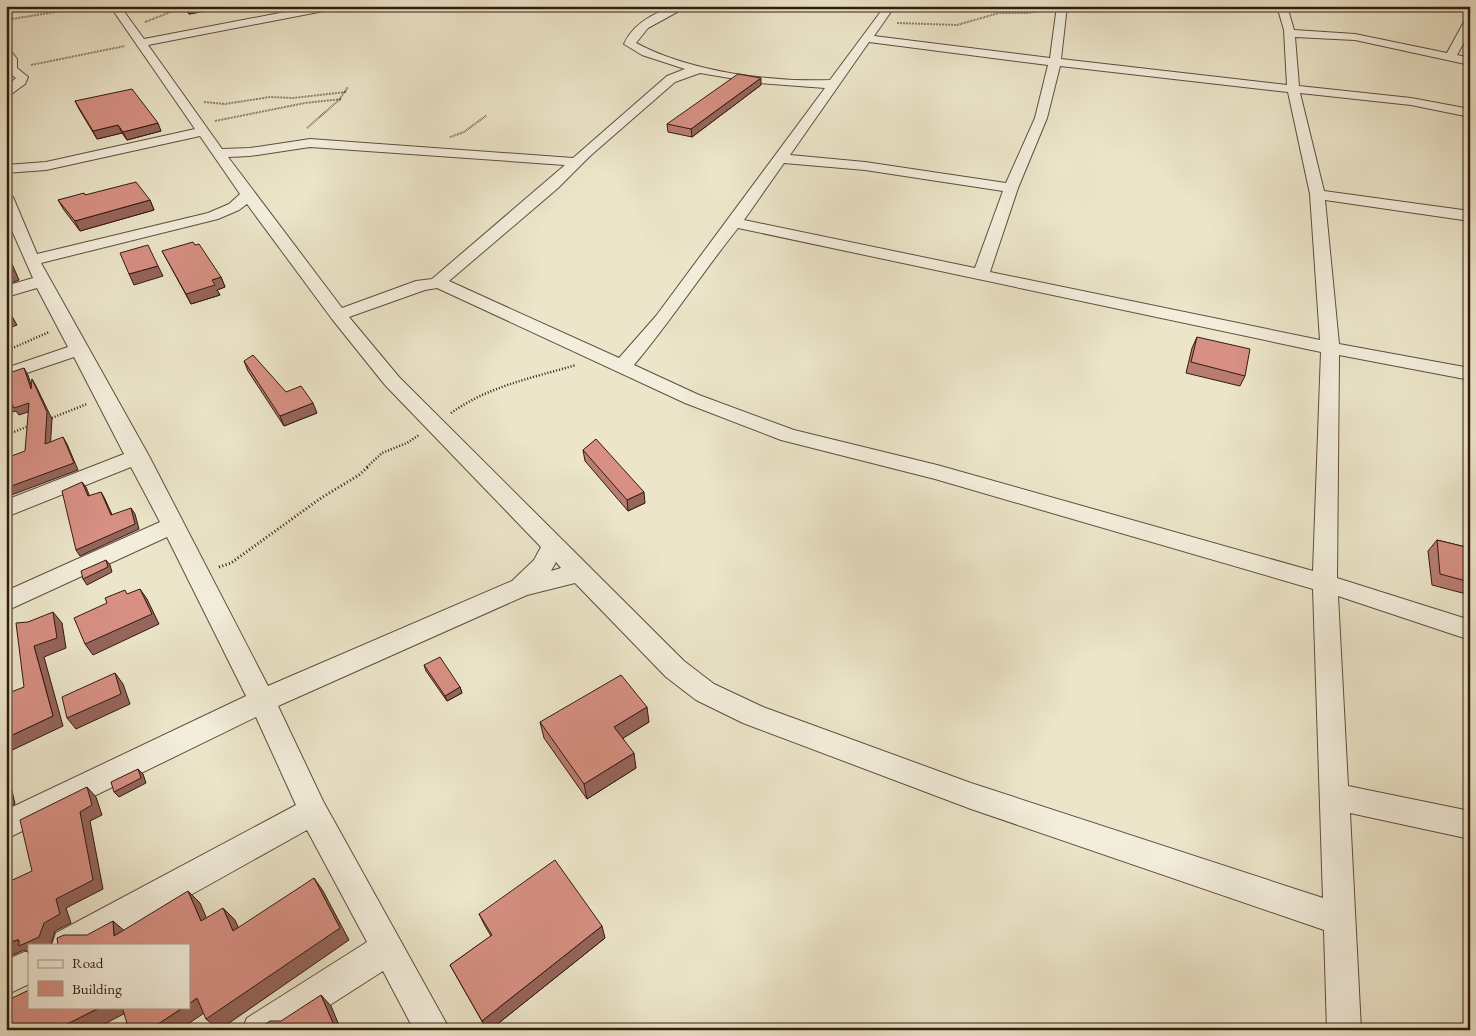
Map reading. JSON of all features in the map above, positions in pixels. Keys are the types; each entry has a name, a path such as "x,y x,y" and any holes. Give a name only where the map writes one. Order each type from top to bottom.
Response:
{"street":[{"path":"115,6 248,195 338,315 392,381 582,572 675,669 705,692 753,715 971,796 1338,919"},
{"path":"136,37 334,6"},
{"path":"683,6 641,28 635,33 630,44 681,66 801,85 832,84"},
{"path":"622,367 662,320 703,261 734,223 832,84 868,39 890,6"},
{"path":"1282,6 1290,34 1293,88 1317,194 1330,348 1325,583 1344,1030"},
{"path":"982,274 1011,188 1041,118 1055,62 1062,7"},
{"path":"1450,57 1470,20"},
{"path":"1290,34 1303,32 1356,38 1470,62"},
{"path":"868,39 1428,104 1470,113"},
{"path":"6,52 11,59 11,69 22,77 21,81 6,94"},
{"path":"437,283 553,185 576,162 671,80 683,73 700,69"},
{"path":"6,168 46,166 202,128"},
{"path":"225,160 243,158 261,150 310,143 576,162"},
{"path":"780,158 875,168 1011,188"},
{"path":"46,166 7,195 21,248 42,281 138,456 174,525 196,574 262,701 313,811 433,1030"},
{"path":"1317,194 1470,216"},
{"path":"213,216 234,207 248,195"},
{"path":"21,248 213,216 239,213 264,216"},
{"path":"734,223 1330,348 1470,374"},
{"path":"6,292 42,281"},
{"path":"338,315 422,285 437,283 446,285 692,399 788,435 937,472 1325,583 1470,630"},
{"path":"6,374 79,349"},
{"path":"6,508 138,456"},
{"path":"6,602 174,525"},
{"path":"521,587 542,566 554,544"},
{"path":"6,825 262,701 521,587 582,572"},
{"path":"1335,797 1470,825"},
{"path":"70,944 313,811"},
{"path":"259,1030 388,948"},
{"path":"6,978 28,967"}],"path":[{"path":"6,20 92,6"},
{"path":"11,69 136,37 142,23 185,6"},
{"path":"880,21 957,25 970,23 999,13 1028,13 1062,7"},
{"path":"282,147 304,139 305,130 318,115 337,105 348,87"},
{"path":"181,99 225,104 270,97 293,98 346,92"},
{"path":"202,128 267,110 342,99"},
{"path":"6,352 66,326"},
{"path":"196,574 231,563 321,498 359,475 382,454 408,443 477,394 520,378 576,365 597,355"},
{"path":"42,421 105,397"},
{"path":"6,435 33,425"}],"building":[{"path":"738,74 761,78 691,129 667,124"},
{"path":"132,89 158,123 123,132 118,125 93,131 75,101"},
{"path":"136,182 150,200 75,221 58,200 84,193 85,195"},
{"path":"193,242 195,245 199,244 221,277 212,280 215,285 186,294 162,251"},
{"path":"148,245 158,266 129,274 120,253"},
{"path":"6,254 13,272 6,274"},
{"path":"6,307 11,316 6,318"},
{"path":"1197,337 1250,349 1245,376 1191,362"},
{"path":"253,355 286,392 301,386 313,403 280,416 244,361"},
{"path":"24,368 31,389 32,379 47,412 45,444 63,437 74,463 6,488 6,458 25,451 29,403 14,408 12,404 6,406 6,374"},
{"path":"596,439 644,492 627,500 583,450"},
{"path":"82,482 88,496 101,492 111,515 131,508 135,524 76,550 62,491"},
{"path":"1437,540 1470,548 1470,582 1440,574"},
{"path":"106,560 108,567 83,579 81,571"},
{"path":"140,589 152,614 85,644 74,618 107,603 105,598 125,590 127,594"},
{"path":"53,612 57,638 34,646 53,716 6,738 6,694 24,687 16,623 28,622"},
{"path":"440,657 460,687 445,696 424,665"},
{"path":"115,673 121,694 67,718 62,697"},
{"path":"621,675 647,707 614,727 634,753 584,784 540,722"},
{"path":"138,769 141,778 114,792 111,782"},
{"path":"87,787 92,805 80,812 93,880 56,899 60,914 44,923 39,937 19,946 19,940 6,944 6,883 32,871 20,820"},
{"path":"555,860 602,926 482,1021 450,965 492,935 479,914"},
{"path":"314,878 340,928 206,1019 197,998 190,1003 190,944 58,944 57,938 64,935 87,935 113,921 114,936 188,891 201,921 223,908 233,931"},
{"path":"28,990 28,1008 99,1008 63,1026 64,1030 6,1030 6,1001"},
{"path":"321,995 336,1030 257,1030 270,1021 281,1021"},
{"path":"122,1008 182,1008 149,1030 129,1030"}]}
